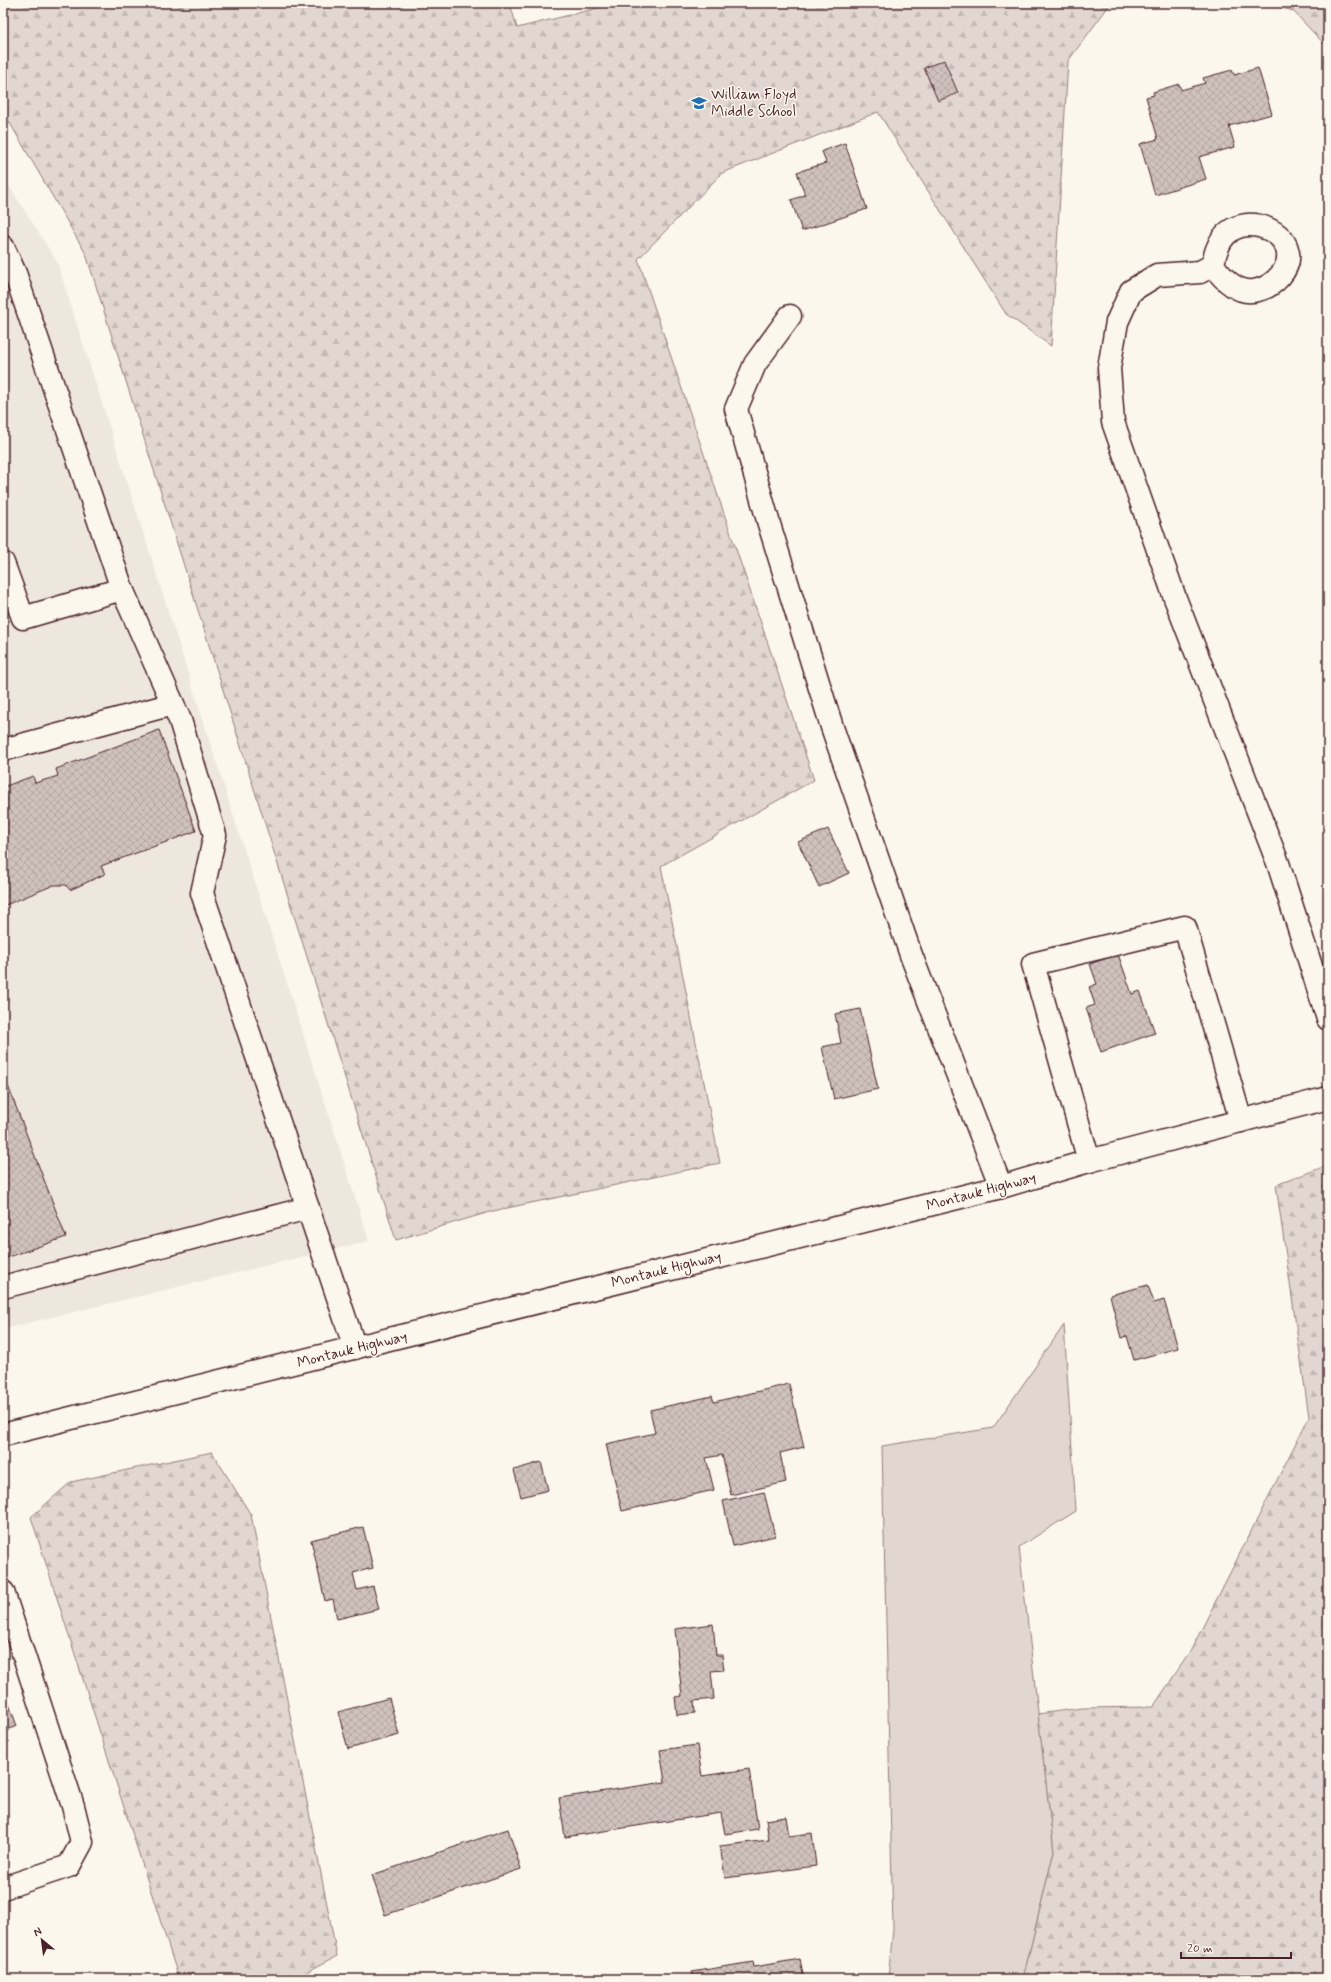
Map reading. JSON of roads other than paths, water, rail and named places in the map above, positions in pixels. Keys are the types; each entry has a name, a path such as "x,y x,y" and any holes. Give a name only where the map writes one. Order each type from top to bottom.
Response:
{"main road":[{"path":"3,247 15,274 122,589 180,720 215,835 202,893 355,1348"},
{"path":"1213,265 1200,272 1157,275 1131,291 1117,322 1109,368 1113,422 1178,605 1278,863 1328,1020"},
{"path":"790,316 755,364 736,409 769,524 832,727 910,955 1002,1187"},
{"path":"3,563 23,618 122,589"},
{"path":"3,750 172,704"},
{"path":"1089,1161 1033,964 1185,927 1241,1121"},
{"name":"Montauk Highway","path":"3,1435 719,1256 1002,1187 1089,1161 1328,1098"},
{"path":"3,1287 101,1263 308,1208"},
{"path":"3,1592 73,1806 82,1842 69,1866 3,1888"}],"place":[{"name":"William Floyd Middle School","path":"699,103"}]}
